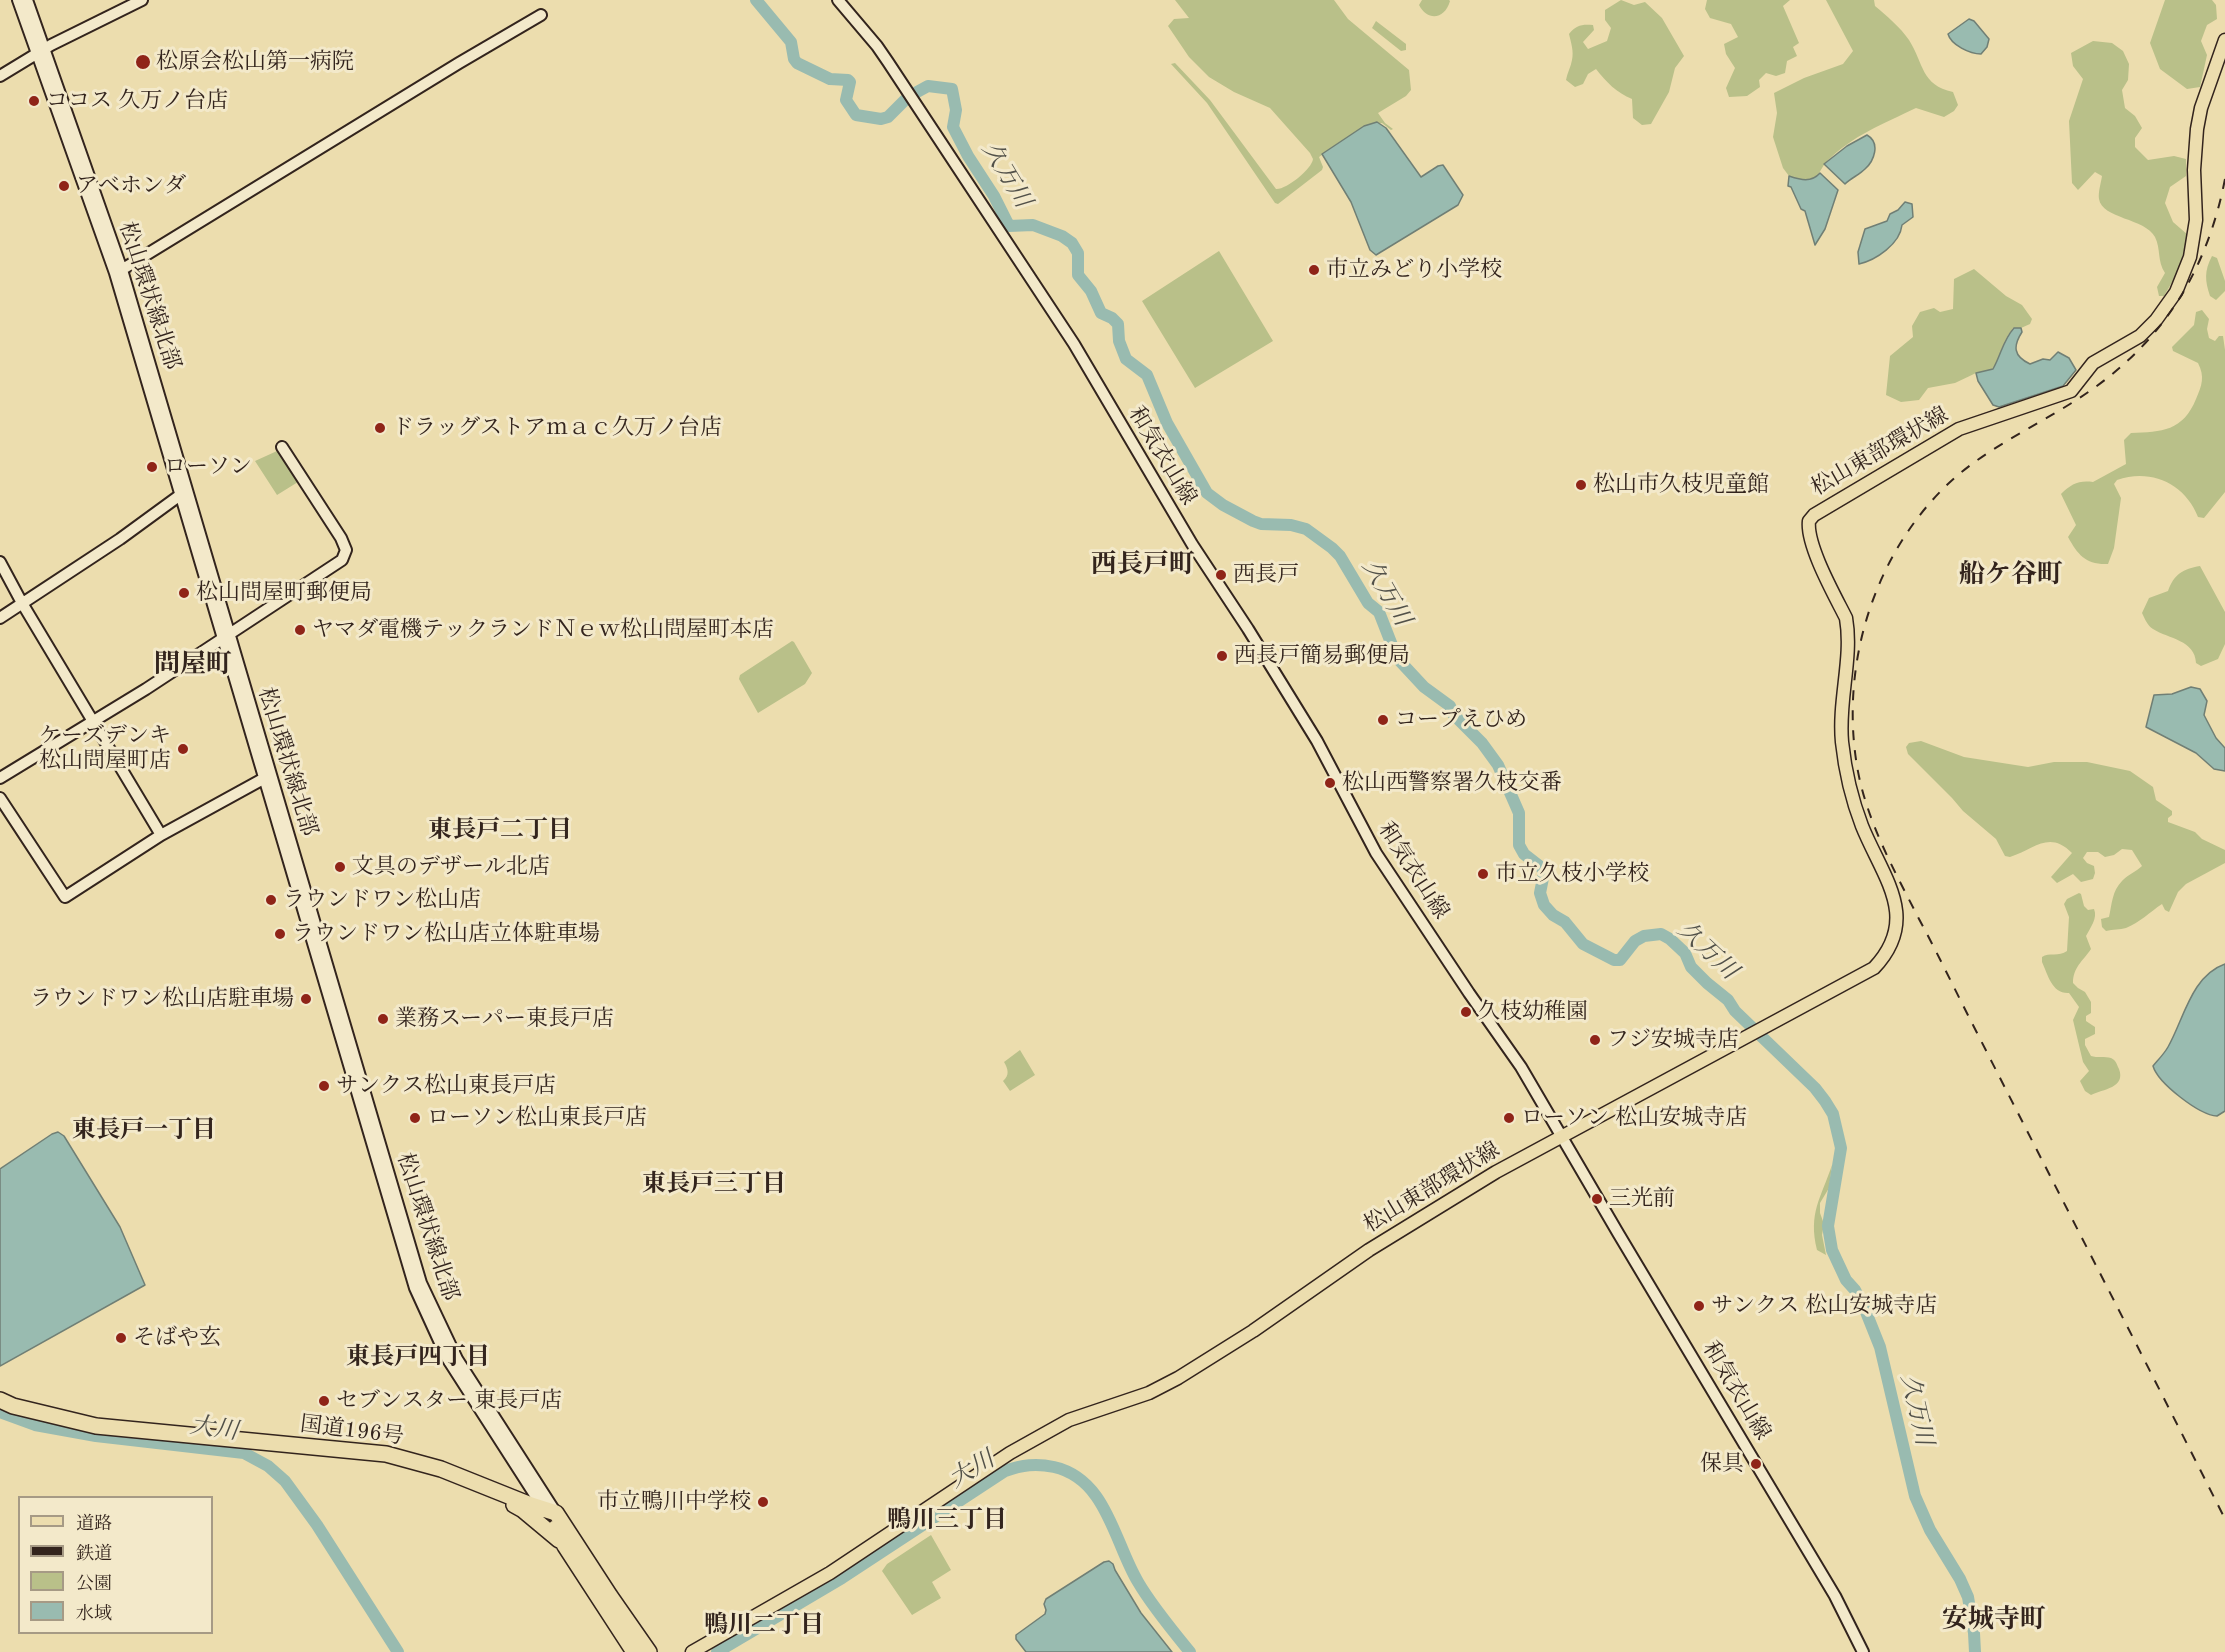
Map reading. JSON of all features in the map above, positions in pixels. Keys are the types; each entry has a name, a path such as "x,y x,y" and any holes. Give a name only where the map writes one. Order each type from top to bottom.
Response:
{"highway":[{"name":"国道196号","path":"0,1400 22,1408 96,1426 386,1454 441,1469 550,1511"},
{"name":"国道196号","path":"483,1486 523,1510 565,1546"},
{"path":"550,1511 565,1546 634,1652"},
{"path":"550,1511 649,1652"}],"main road":[{"name":"松山東部環状線","path":"692,1652 830,1573 1010,1453 1069,1420 1149,1393 1178,1378 1252,1331 1408,1225 1496,1172 1874,968 1890,949 1896,927 1895,905 1889,882 1862,827 1851,790 1840,721 1848,649 1846,618 1817,556 1808,528 1809,521 1814,515 1959,429 2071,391 2093,363 2140,336 2151,326 2176,292 2190,257 2196,220 2194,170 2197,129 2201,108 2225,40"}],"street":[{"name":"松山環状線北部","path":"18,0 41,52 119,272 226,637 421,1283 457,1359 550,1511"},
{"name":"松山環状線北部","path":"27,0 41,52"},
{"path":"0,76 104,17 142,0"},
{"name":"和気衣山線","path":"838,0 883,54 1051,308 1192,544 1317,741 1376,853 1521,1067 1835,1596 1863,1652"},
{"path":"119,272 541,15"},
{"path":"0,778 146,689 342,560 346,550 341,538 282,447"},
{"path":"0,618 120,539 183,493"},
{"path":"0,562 22,603 161,836"},
{"name":"松山環状線北部","path":"226,637 263,779 415,1288 447,1358 522,1476 550,1511"},
{"path":"0,798 65,897 161,836 263,779"},
{"path":"511,1497 522,1490 522,1476"}],"green space":[{"path":"1175,0 1334,0 1348,19 1409,70 1411,90 1406,96 1378,113 1393,129 1391,130 1382,123 1364,126 1319,157 1322,170 1278,204 1275,203 1207,103 1171,64 1175,63 1210,100 1276,189 1298,178 1313,159 1270,108 1234,92 1209,77 1189,57 1168,26 1174,19 1189,18"},
{"path":"1422,0 1450,1 1444,12 1431,16 1419,5"},
{"path":"1621,0 1634,5 1645,2 1662,18 1684,56 1675,68 1669,92 1651,124 1642,125 1633,118 1632,99 1612,87 1596,69 1588,74 1583,84 1575,87 1566,80 1573,57 1569,34 1580,26 1593,25 1594,30 1583,42 1588,49 1607,41 1611,28 1605,20 1605,10"},
{"path":"1707,0 1790,0 1783,6 1799,43 1793,47 1797,56 1787,61 1785,73 1776,76 1766,73 1759,80 1760,87 1747,96 1729,97 1726,88 1735,68 1726,54 1724,44 1738,37 1731,24 1710,18 1705,9"},
{"path":"1826,0 1874,0 1875,6 1909,40 1929,79 1943,89 1953,92 1958,105 1954,111 1944,117 1916,108 1847,144 1826,162 1815,178 1801,180 1789,176 1783,168 1773,137 1777,113 1774,93 1804,78 1843,64 1853,51"},
{"path":"2165,0 2212,0 2216,5 2217,19 2207,25 2201,41 2207,55 2200,87 2187,89 2160,69 2150,43"},
{"path":"1376,21 1406,44 1406,50 1401,51 1372,28"},
{"path":"2093,41 2112,43 2123,51 2129,64 2128,80 2122,90 2125,108 2135,116 2142,128 2135,138 2135,147 2148,160 2174,156 2186,159 2186,176 2170,187 2165,203 2173,222 2188,235 2179,270 2164,296 2159,296 2157,287 2165,273 2155,237 2142,226 2115,215 2102,206 2099,190 2102,176 2095,172 2078,190 2072,183 2069,121 2083,79 2073,66 2071,53"},
{"path":"1219,251 1273,341 1195,388 1142,301"},
{"path":"2212,256 2217,258 2225,281 2225,291 2216,300 2210,296 2206,281"},
{"path":"1974,269 2006,296 2022,305 2032,319 2030,324 2021,328 2013,328 1993,369 1976,373 1955,383 1928,388 1919,400 1901,402 1886,395 1890,356 1913,337 1912,326 1920,312 1934,308 1940,312 1953,309 1954,279"},
{"path":"2202,310 2209,319 2207,329 2209,338 2215,341 2219,336 2223,336 2225,350 2225,492 2204,518 2198,517 2184,495 2165,481 2142,476 2117,480 2114,484 2121,498 2114,548 2108,564 2088,561 2079,554 2068,537 2076,525 2061,494 2076,484 2093,482 2126,464 2124,440 2131,433 2170,428 2185,418 2200,389 2201,373 2198,363 2173,351 2172,347 2194,325 2196,312"},
{"path":"277,451 298,482 277,495 255,461"},
{"path":"2200,566 2225,612 2225,644 2218,659 2201,666 2196,663 2191,649 2180,641 2153,629 2142,613 2149,598 2168,591 2173,580 2180,573"},
{"path":"792,641 812,673 805,684 758,713 739,679 740,675"},
{"path":"1921,741 1964,757 2028,767 2054,762 2087,762 2130,771 2153,787 2156,800 2172,811 2168,822 2195,832 2202,839 2225,850 2225,863 2186,884 2178,892 2169,912 2162,904 2131,926 2106,931 2102,927 2101,919 2109,917 2116,889 2124,879 2142,866 2132,850 2122,849 2114,855 2105,857 2098,852 2087,852 2083,858 2094,866 2093,879 2081,882 2073,874 2057,883 2051,877 2072,853 2064,846 2049,842 2010,857 2005,856 1996,839 1963,811 1908,754 1906,747 1909,743"},
{"path":"2079,893 2084,906 2088,910 2094,909 2095,912 2093,923 2086,936 2091,949 2073,977 2073,983 2085,992 2091,1002 2091,1013 2086,1016 2086,1021 2095,1027 2095,1034 2085,1039 2085,1045 2091,1056 2109,1057 2114,1060 2120,1075 2119,1080 2112,1087 2091,1095 2085,1091 2080,1081 2089,1071 2083,1062 2073,1020 2079,1007 2069,993 2055,987 2042,962 2042,957 2067,951 2069,917 2064,904 2067,899"},
{"path":"1020,1050 1035,1075 1010,1091 1003,1081 1008,1072 1004,1062"},
{"path":"1832,1165 1829,1188 1820,1203 1826,1255 1817,1250 1814,1226 1817,1206"},
{"path":"931,1535 951,1570 932,1582 941,1598 912,1615 882,1571 887,1564"}],"water":[{"path":"1969,19 1974,21 1989,39 1987,47 1981,54 1962,48 1953,42 1948,34"},
{"path":"1377,122 1386,128 1421,177 1443,165 1463,195 1458,205 1376,255 1370,250 1351,202 1322,154 1364,126"},
{"path":"1867,135 1874,143 1873,157 1865,169 1845,184 1824,164 1847,146"},
{"path":"1820,173 1838,190 1825,229 1815,245 1805,211 1801,209 1791,187 1788,186 1789,176 1809,179"},
{"path":"1905,202 1912,204 1913,217 1902,225 1897,239 1873,259 1859,264 1858,252 1865,229 1887,221 1890,214 1898,210"},
{"path":"2014,328 2021,328 2022,332 2016,350 2024,361 2030,364 2043,359 2050,360 2058,352 2069,358 2076,370 2063,386 1999,407 1993,405 1978,381 1976,373 1993,369"},
{"path":"2191,687 2200,689 2207,701 2204,715 2216,738 2225,748 2225,771 2214,769 2196,753 2146,727 2154,695 2172,694"},
{"path":"2225,964 2225,1111 2217,1116 2200,1110 2180,1097 2156,1073 2153,1066 2168,1047 2196,988 2213,970"},
{"path":"58,1132 64,1136 120,1227 145,1285 0,1366 0,1169"},
{"path":"1109,1561 1113,1564 1141,1613 1172,1652 1026,1652 1016,1639 1016,1635 1045,1614 1046,1599"}],"waterway":[{"name":"久万川","path":"756,0 791,42 797,63 830,79 850,82 846,100 856,115 881,119 888,117 905,100"},
{"name":"久万川","path":"917,92 928,86 952,89 956,110 953,127 1009,226 1033,225 1062,236 1072,243 1078,253 1078,275 1091,291 1101,313 1118,324 1119,341 1126,359 1147,375 1167,423 1207,493 1223,505 1261,524 1291,525 1306,529 1340,556 1368,603 1379,612 1397,658 1424,687 1450,706 1453,714 1482,743 1498,765 1519,813 1519,845 1524,854 1542,868 1544,873 1540,893 1544,905 1553,915 1565,922 1583,944 1614,960 1620,960 1635,941 1644,936 1661,934 1670,939 1685,953 1691,967 1728,1000 1735,1011 1815,1088 1825,1101 1833,1114 1841,1148 1828,1226 1832,1250 1846,1280 1855,1290 1864,1307 1880,1347 1915,1496 1930,1530 1960,1579 1968,1597 1975,1652"},
{"name":"大川","path":"0,1412 35,1425 96,1436 244,1453 268,1466 285,1481 317,1525 398,1652"},
{"name":"大川","path":"717,1652 842,1578 1005,1471 1035,1465 1054,1467 1072,1474 1086,1484 1098,1498 1138,1582 1190,1652"}],"railway":[{"path":"2225,179 2208,241 2195,270 2163,322 2143,346 2094,388 2058,412 2001,444 1966,469 1949,483 1923,511 1901,543 1882,577 1868,613 1859,650 1854,689 1853,727 1861,786 1874,825 1891,863 2225,1519"}],"place":[{"name":"松原会松山第一病院","path":"143,62"},
{"name":"ココス 久万ノ台店","path":"34,101"},
{"name":"アベホンダ","path":"64,186"},
{"name":"市立みどり小学校","path":"1314,270"},
{"name":"ドラッグストアｍａｃ久万ノ台店","path":"380,428"},
{"name":"ローソン","path":"152,467"},
{"name":"松山市久枝児童館","path":"1581,485"},
{"name":"西長戸","path":"1221,575"},
{"name":"松山問屋町郵便局","path":"184,593"},
{"name":"ヤマダ電機テックランドＮｅｗ松山問屋町本店","path":"300,630"},
{"name":"西長戸簡易郵便局","path":"1222,656"},
{"name":"コープえひめ","path":"1383,720"},
{"name":"ケーズデンキ 松山問屋町店","path":"183,749"},
{"name":"松山西警察署久枝交番","path":"1330,783"},
{"name":"文具のデザール北店","path":"340,867"},
{"name":"市立久枝小学校","path":"1483,874"},
{"name":"ラウンドワン松山店","path":"271,900"},
{"name":"ラウンドワン松山店立体駐車場","path":"280,934"},
{"name":"ラウンドワン松山店駐車場","path":"306,999"},
{"name":"久枝幼稚園","path":"1466,1012"},
{"name":"業務スーパー東長戸店","path":"383,1019"},
{"name":"フジ安城寺店","path":"1595,1040"},
{"name":"サンクス松山東長戸店","path":"324,1086"},
{"name":"ローソン松山東長戸店","path":"415,1118"},
{"name":"ローソン 松山安城寺店","path":"1509,1118"},
{"name":"三光前","path":"1597,1199"},
{"name":"サンクス 松山安城寺店","path":"1699,1306"},
{"name":"そばや玄","path":"121,1338"},
{"name":"セブンスター 東長戸店","path":"324,1401"},
{"name":"保具","path":"1756,1464"},
{"name":"市立鴨川中学校","path":"763,1502"}],"district":[{"name":"西長戸町","path":"1143,565"},
{"name":"船ケ谷町","path":"2011,575"},
{"name":"問屋町","path":"193,665"},
{"name":"東長戸二丁目","path":"500,831"},
{"name":"東長戸一丁目","path":"144,1131"},
{"name":"東長戸三丁目","path":"714,1185"},
{"name":"東長戸四丁目","path":"418,1358"},
{"name":"鴨川三丁目","path":"947,1521"},
{"name":"安城寺町","path":"1994,1620"},
{"name":"鴨川二丁目","path":"764,1626"}]}
